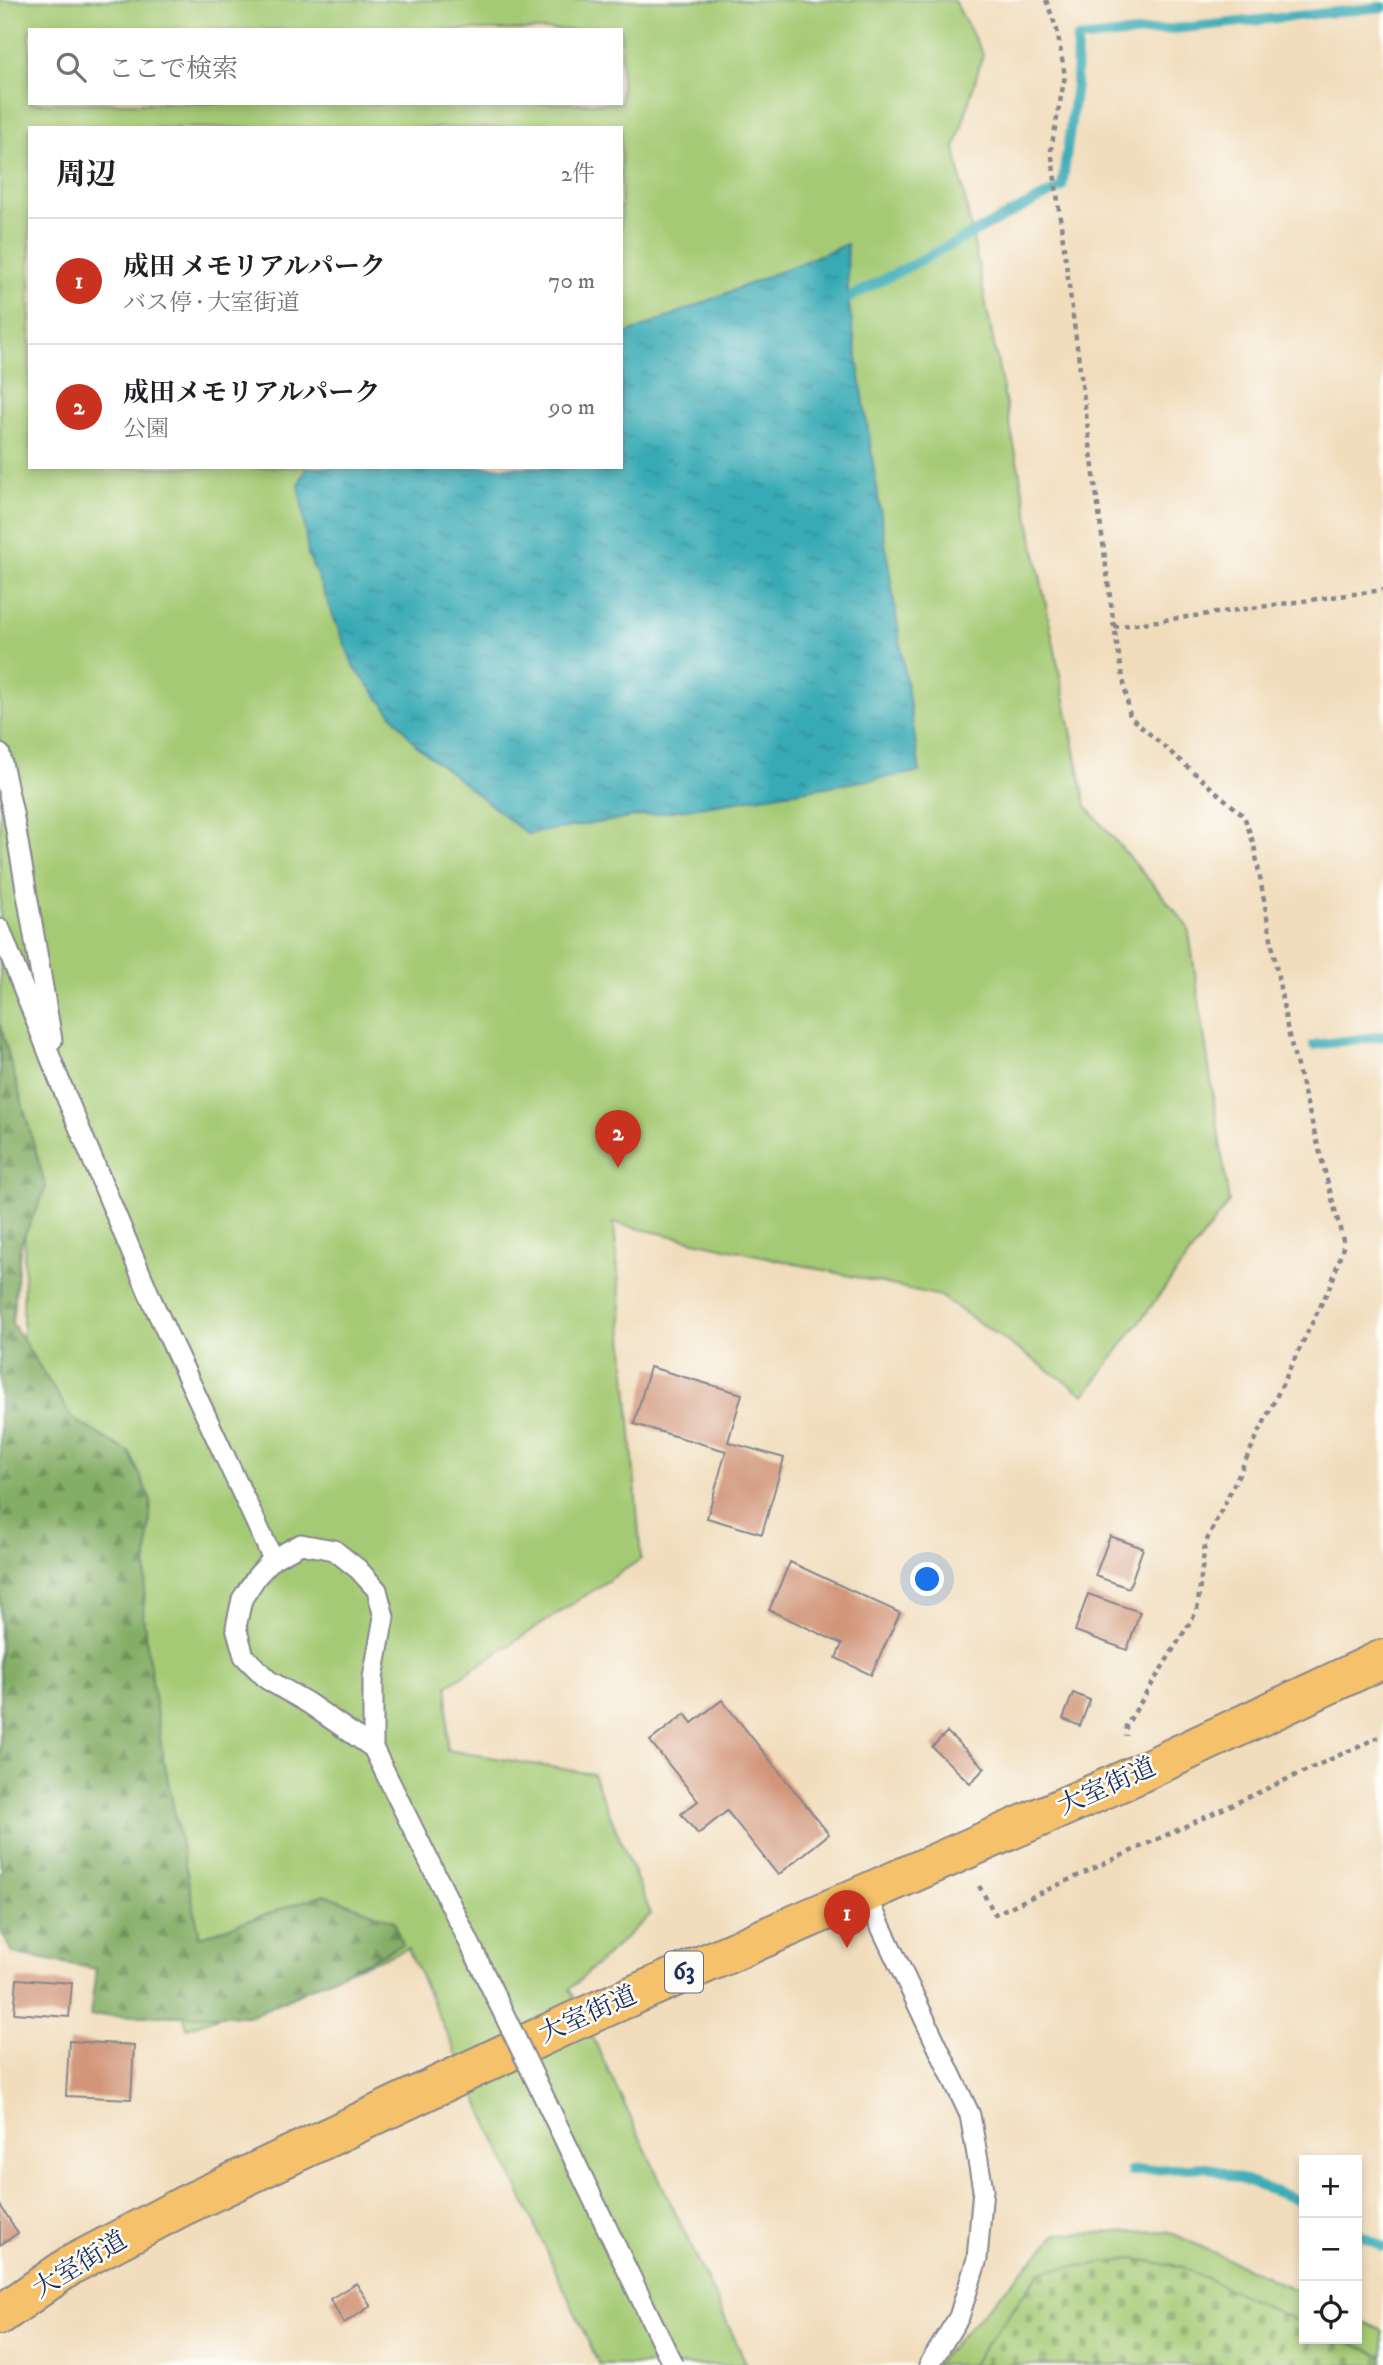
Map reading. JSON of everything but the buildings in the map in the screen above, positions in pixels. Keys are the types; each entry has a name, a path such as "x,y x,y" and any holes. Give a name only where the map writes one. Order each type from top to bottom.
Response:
{"main road":[{"name":"大室街道","path":"0,2315 71,2265 183,2206 572,2022 1125,1780 1383,1659"}],"lane":[{"path":"0,754 60,1082"},
{"path":"0,929 60,1082 152,1301 274,1559"},
{"path":"373,1748 308,1703 268,1680 244,1656 236,1627 242,1599 257,1576 274,1559 301,1544 334,1549 377,1590 384,1617 373,1678 373,1748 673,2365"},
{"path":"864,1893 970,2115 983,2189 977,2259 959,2317 929,2365"}],"path":[{"path":"1046,0 1057,30 1065,76 1051,149 1114,627 1130,717 1244,816 1254,845 1288,1032 1344,1244 1332,1282 1205,1544 1197,1611 1126,1726 1125,1780"},
{"path":"1114,627 1383,590"},
{"path":"958,1852 995,1914 1383,1735"}],"green space":[{"path":"0,0 954,0 983,54 955,149 1086,806 1188,926 1229,1202 1085,1395 940,1296 614,1223 641,1559 448,1685 447,1750 593,1774 651,1914 570,1989 747,2365 599,2365 408,1949 187,2028 21,1433 25,1212 0,1134"},
{"path":"0,1024 46,1188 21,1243 12,1323 73,1419 130,1453 151,1501 143,1617 162,1751 200,1937 324,1894 394,1921 402,1945 251,2016 90,2016 96,1969 12,1953 0,1929 0,1872 3,1869 0,1865"},
{"path":"1167,2231 1299,2292 1299,2344 1362,2344 1362,2321 1383,2331 1383,2365 934,2365 1057,2234"},
{"path":"1134,2259 1180,2266 1299,2322 1299,2344 1353,2344 1383,2356 1383,2365 971,2365 1041,2271"}],"water":[{"path":"847,244 848,298 920,772 527,834 417,746 354,667 308,554 299,483 306,469 623,469 623,335"}],"waterway":[{"path":"848,298 1062,187 1076,85 1077,39 1383,7"},
{"path":"1314,1045 1383,1036"},
{"path":"1131,2171 1207,2167 1299,2202"},
{"path":"1362,2236 1383,2247"}],"place":[{"name":"成田メモリアルパーク","path":"618,1168"},
{"name":"成田 メモリアルパーク","path":"847,1948"}]}
